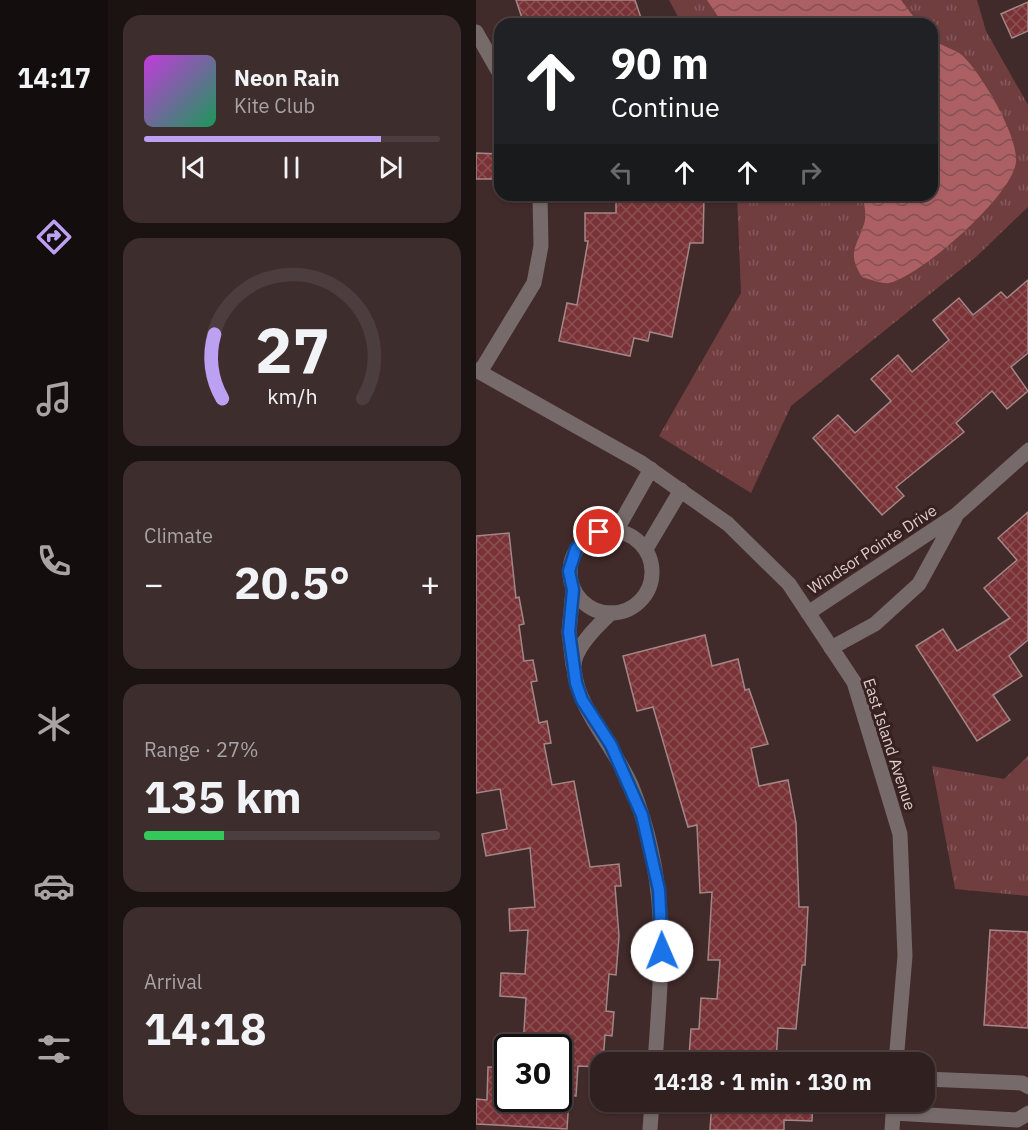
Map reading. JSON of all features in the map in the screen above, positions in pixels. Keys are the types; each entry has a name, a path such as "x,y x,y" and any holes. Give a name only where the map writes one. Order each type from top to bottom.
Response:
{"street":[{"path":"476,32 494,64"},
{"path":"478,371 534,283 541,246 540,201"},
{"name":"East Island Avenue","path":"478,371 651,470 728,524 789,584 854,682 900,834 905,956 897,1052"},
{"name":"Windsor Pointe Drive","path":"808,613 956,515 1028,450"},
{"path":"616,531 651,470"},
{"path":"646,549 681,490"},
{"name":"Windsor Pointe Drive","path":"831,648 875,624 919,584 956,515"},
{"path":"573,590 582,601 597,611 611,613 625,611 636,605 646,594 652,577 651,562 646,549 629,535 616,531 599,532 586,538 576,549 569,571 573,590 569,632 576,683 582,700 611,745 630,784 652,847 659,890 662,934 655,1052"},
{"path":"574,665 590,632 611,613"},
{"path":"935,1079 1022,1083 1028,1087"},
{"path":"935,1111 1017,1120 1028,1113"},
{"path":"650,1130 651,1112"},
{"path":"892,1130 893,1112"}],"green space":[{"path":"669,0 977,0 986,31 1028,105 1028,207 976,257 791,406 751,493 659,436 741,293 737,201 938,201 938,18 679,18"},
{"path":"1028,756 1028,896 955,889 932,766 1004,779"}],"water":[{"path":"707,0 901,0 914,18 719,18"},
{"path":"938,42 956,51 980,77 1005,122 1015,150 1016,162 1011,176 983,213 963,232 922,266 889,283 862,277 857,269 854,250 865,221 864,201 938,201"}],"building":[{"path":"516,0 635,0 641,18 522,18"},
{"path":"1028,2 1028,31 1012,38 1001,14"},
{"path":"476,153 494,154 494,179 476,179"},
{"path":"616,201 704,201 703,243 690,243 672,337 650,332 648,341 634,338 630,356 559,341 567,303 577,305 588,241 585,241 585,213 616,213"},
{"path":"1028,280 1028,353 1011,367 1028,391 1007,409 992,391 956,423 964,432 896,487 904,496 882,515 813,438 838,415 855,433 891,401 871,379 898,355 912,372 949,340 933,320 959,298 973,315 1001,292 1007,298"},
{"path":"1028,512 1028,640 1009,656 1022,676 993,695 1010,720 977,741 916,646 943,629 957,651 1010,618 984,588 1017,560 998,538"},
{"path":"509,533 516,598 519,597 524,624 519,625 524,661 533,660 537,681 531,682 539,723 547,721 551,743 544,744 552,785 574,781 590,867 619,864 621,886 615,886 619,936 616,975 609,974 606,1011 614,1012 612,1036 605,1035 604,1052 590,1052 590,1067 578,1066 576,1096 572,1096 572,1034 524,1034 526,998 500,996 501,973 525,974 528,930 510,931 509,909 535,907 530,848 486,856 482,834 507,829 500,789 476,793 476,536"},
{"path":"705,635 712,666 738,659 745,690 749,689 768,744 751,748 759,786 788,780 796,823 799,907 808,907 805,965 802,965 796,1029 778,1028 777,1052 689,1052 691,1029 699,1029 701,998 717,999 720,960 708,960 712,892 700,893 697,825 688,827 653,707 637,711 623,656"},
{"path":"990,930 1028,932 1028,1028 984,1025"},
{"path":"488,1067 494,1067 494,1112 568,1112 567,1129 476,1124 476,1099 487,1100"},
{"path":"711,1112 812,1112 812,1121 784,1120 784,1130 710,1130"}],"route":[{"path":"599,532 586,538 576,549 569,571 573,590 569,632 576,683 582,700 611,745 642,815 652,847 659,890 662,951"}]}
